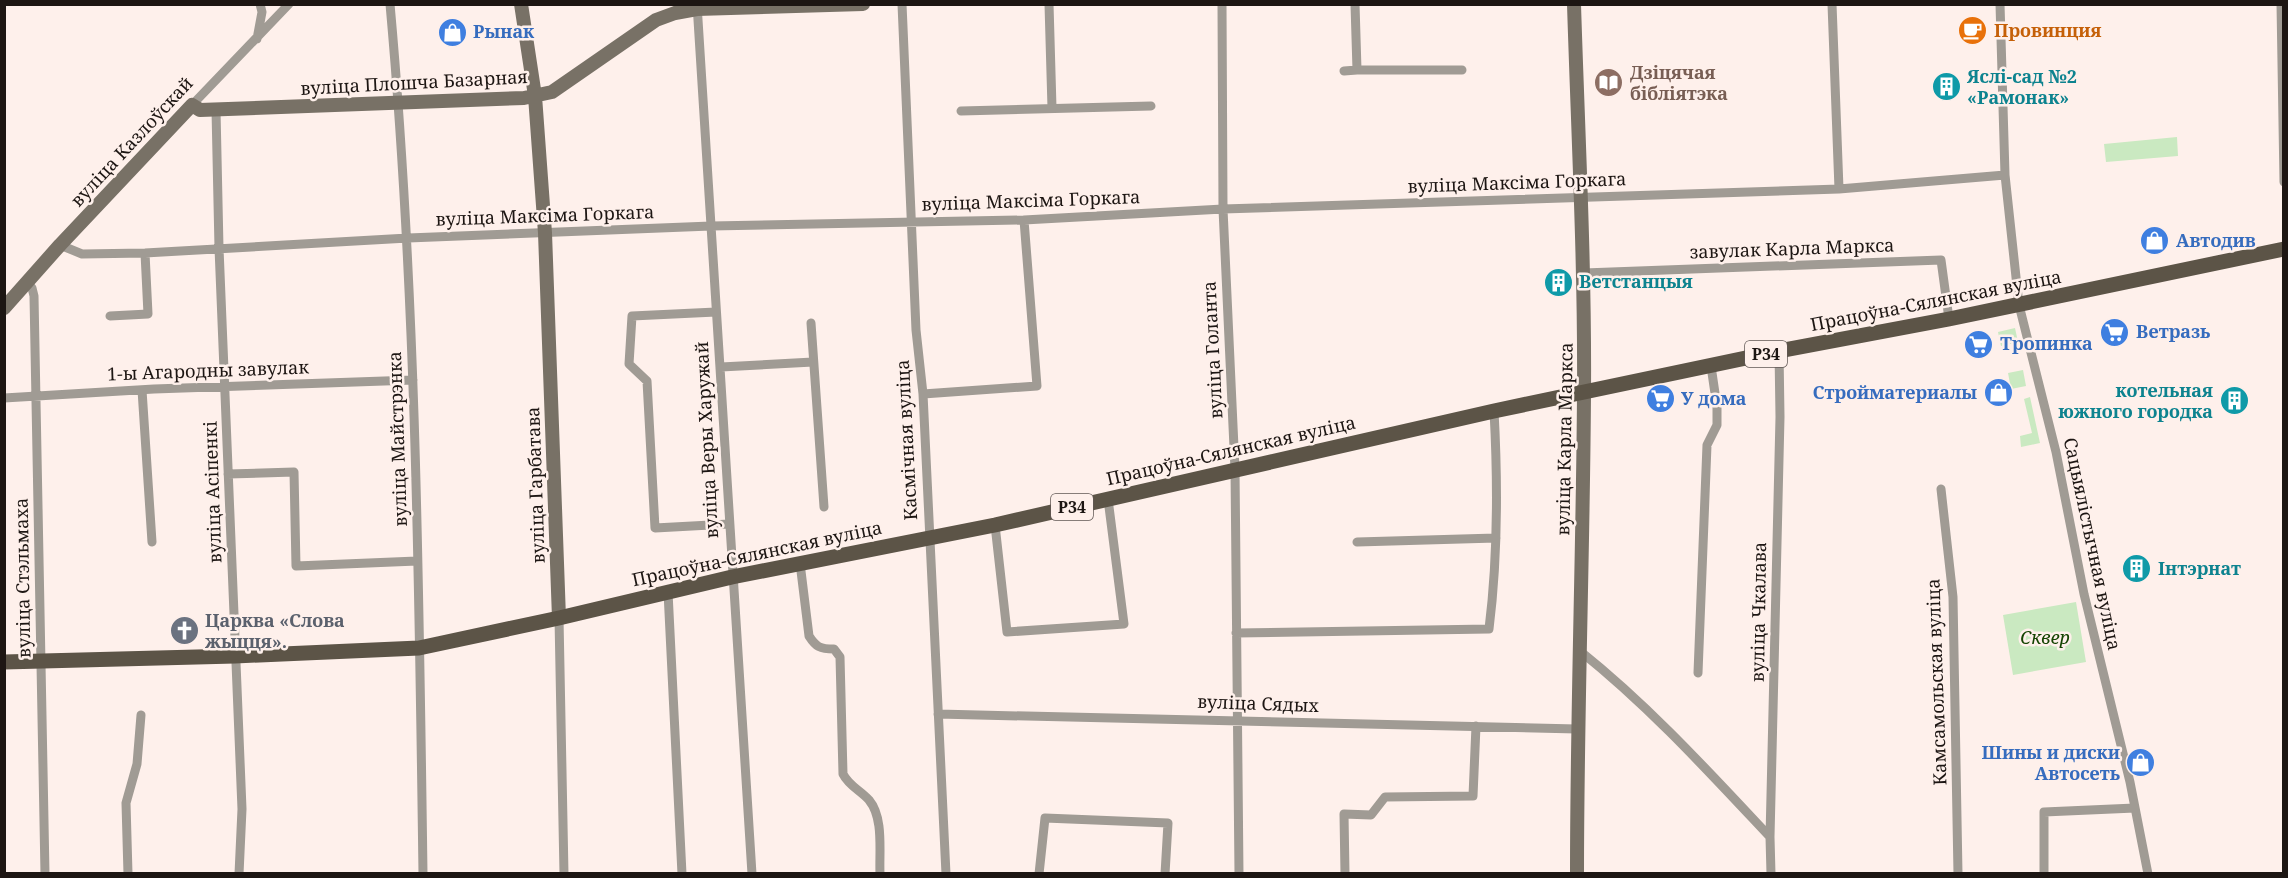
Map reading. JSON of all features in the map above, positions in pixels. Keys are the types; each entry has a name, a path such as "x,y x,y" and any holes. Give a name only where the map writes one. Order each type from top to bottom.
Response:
{"main road":[{"name":"Працоўна-Сялянская вуліца","path":"4,662 419,648 732,577 995,525 1494,411 2283,249"}],"street":[{"path":"257,39 262,12 260,4"},
{"name":"вуліца Казлоўскай","path":"4,308 60,245 290,4"},
{"name":"вуліца Майстрэнка","path":"390,4 408,238 423,873"},
{"name":"вуліца Гарбатава","path":"521,4 535,96 545,233 559,618 564,873"},
{"name":"вуліца Плошча Базарная","path":"192,105 200,110 216,110 524,98 552,92 656,20 675,13 697,7 863,4"},
{"name":"Касмічная вуліца","path":"902,4 916,330 922,394 946,873"},
{"path":"1049,4 1052,108"},
{"name":"вуліца Голанта","path":"1222,4 1223,208 1235,469 1239,873"},
{"path":"1355,4 1357,70"},
{"name":"вуліца Карла Маркса","path":"1574,4 1584,273 1577,873"},
{"path":"1832,4 1839,189"},
{"name":"Сацыялістычная вуліца","path":"2000,4 2005,175 2019,305 2056,453 2084,594 2135,808 2148,873"},
{"path":"2281,4 2283,182"},
{"name":"вуліца Веры Харужай","path":"697,7 721,368 732,577 753,873"},
{"path":"1344,71 1462,70"},
{"path":"961,111 1151,106"},
{"name":"вуліца Асіпенкі","path":"216,110 219,248 242,809 239,873"},
{"name":"вуліца Максіма Горкага","path":"60,245 82,254 145,253 408,238 711,226 1024,220 1223,208 1839,189 2005,175"},
{"path":"922,394 1037,386 1024,220"},
{"path":"110,316 147,314 145,253"},
{"name":"завулак Карла Маркса","path":"1584,273 1941,260 1949,319"},
{"name":"вуліца Стэльмаха","path":"28,283 34,296 45,873"},
{"path":"716,312 632,316 630,363 646,381 655,528 729,524"},
{"path":"811,323 824,507"},
{"name":"вуліца Чкалава","path":"1772,873 1770,837 1780,417 1779,351"},
{"path":"721,368 813,362"},
{"path":"1698,673 1707,445 1717,425 1717,407 1711,366"},
{"name":"1-ы Агародны завулак","path":"4,398 142,390 413,380"},
{"path":"142,390 152,542"},
{"path":"1236,633 1489,629 1496,576 1497,462 1494,411"},
{"path":"228,474 294,472 296,566 417,561"},
{"name":"Камсамольская вуліца","path":"1941,489 1953,597 1958,873"},
{"path":"995,525 1007,632 1124,624 1108,499"},
{"path":"1357,542 1496,538"},
{"path":"800,563 809,636 814,645 821,649 834,648 840,657 843,774 848,784 868,800 878,814 880,873"},
{"path":"668,592 682,873"},
{"path":"1580,651 1611,676 1671,732 1770,837"},
{"name":"вуліца Сядых","path":"938,714 1236,719 1577,729"},
{"path":"128,873 126,803 137,764 141,715"},
{"path":"1345,873 1344,814 1371,814 1385,797 1473,796 1476,726"},
{"path":"2044,873 2044,812 2135,808"},
{"path":"1039,873 1045,818 1168,823 1165,873"}],"green space":[{"path":"2177,137 2178,156 2106,162 2104,144"},
{"path":"2015,328 2018,342 2001,346 1998,332"},
{"path":"2023,370 2026,386 2011,389 2008,373"},
{"path":"2030,397 2040,443 2021,447 2020,436 2032,433 2024,399"},
{"name":"Сквер","path":"2076,602 2086,662 2013,675 2003,615"}],"place":[{"name":"Провинция","path":"1973,31"},
{"name":"Рынак","path":"452,32"},
{"name":"Дзіцячая бібліятэка","path":"1609,83"},
{"name":"Яслі-сад №2 «Рамонак»","path":"1946,87"},
{"name":"Автодив","path":"2155,241"},
{"name":"Ветстанцыя","path":"1558,282"},
{"name":"Ветразь","path":"2115,332"},
{"name":"Тропинка","path":"1979,344"},
{"name":"Стройматериалы","path":"1998,393"},
{"name":"У дома","path":"1660,399"},
{"name":"котельная южного городка","path":"2234,401"},
{"name":"Інтэрнат","path":"2137,569"},
{"name":"Царква «Слова жыцця».","path":"184,631"},
{"name":"Шины и диски Автосеть","path":"2141,763"}]}
